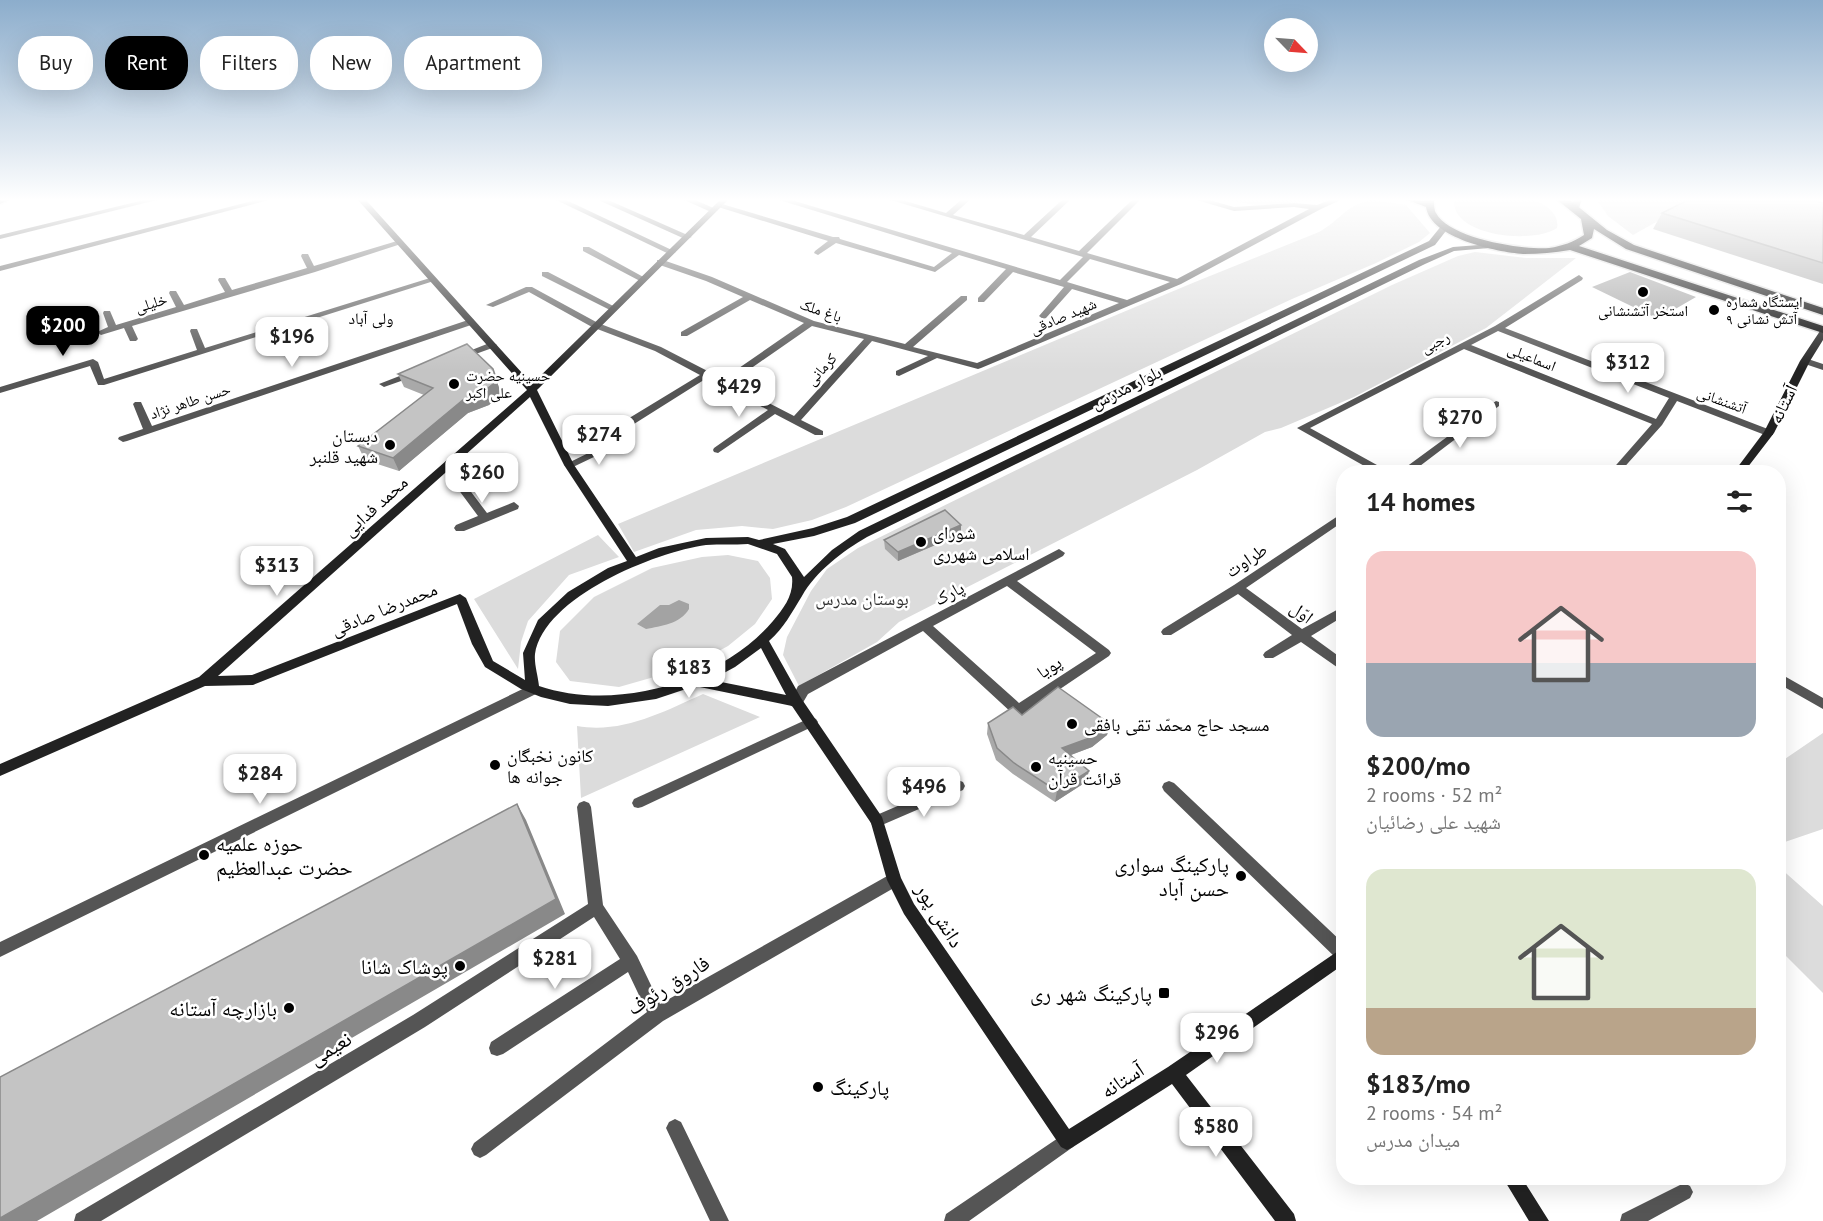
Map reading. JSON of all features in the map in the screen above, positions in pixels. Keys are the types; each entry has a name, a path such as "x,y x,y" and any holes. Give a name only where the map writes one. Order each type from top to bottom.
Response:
{"main road":[{"path":"1598,256 1823,332"},
{"path":"1657,256 1823,312"}],"street":[{"path":"0,269 50,256"},
{"path":"305,256 312,270"},
{"name":"خلیلی","path":"101,332 358,256"},
{"path":"412,256 532,390 569,465 633,561"},
{"path":"599,256 643,279"},
{"name":"محمد فدایی","path":"0,770 204,681 532,390 667,256"},
{"path":"890,256 934,270 953,256"},
{"path":"968,256 1127,303"},
{"path":"1043,316 1083,256"},
{"path":"1087,256 1178,282"},
{"name":"شهید صادقی","path":"978,366 1178,282 1227,256"},
{"name":"بلوار مدرس","path":"759,543 814,532 851,520 1405,256"},
{"name":"بلوار مدرس","path":"533,689 586,701 610,701 666,692 693,681 743,656 763,640 780,624 791,608 797,593 813,572 836,550 863,534 1436,256"},
{"name":"باغ ملک","path":"660,262 750,296 811,323 978,366"},
{"path":"981,300 1012,268"},
{"path":"545,274 613,308"},
{"name":"رجبی","path":"1369,465 1302,428 1498,328 1579,278"},
{"path":"222,280 230,293"},
{"path":"0,390 93,362 101,383 433,280"},
{"path":"490,305 529,289 595,326 658,349 819,433"},
{"path":"172,293 181,308"},
{"path":"684,334 750,296"},
{"path":"907,347 964,298"},
{"path":"107,313 113,328"},
{"name":"حسن طاهر نژاد","path":"123,439 471,322"},
{"path":"723,383 811,323"},
{"path":"127,324 133,339"},
{"name":"آتشنشانی","path":"1498,328 1769,433"},
{"path":"194,331 202,352"},
{"name":"آستانه","path":"1744,465 1769,433 1805,361 1823,332"},
{"name":"کرمانی","path":"796,419 869,339"},
{"path":"449,361 492,345"},
{"name":"اسماعیلی","path":"1462,345 1658,423"},
{"path":"899,373 937,355"},
{"path":"1805,361 1823,367"},
{"path":"384,384 427,368"},
{"path":"630,422 708,374"},
{"path":"1621,465 1658,423 1674,398"},
{"path":"138,404 149,430"},
{"path":"1415,465 1496,404"},
{"path":"718,450 776,409"},
{"path":"569,465 617,442"},
{"path":"447,466 485,518"},
{"path":"460,528 514,506"},
{"name":"طراوت","path":"1167,632 1238,588 1336,521"},
{"path":"1,951 533,689 529,653 534,638 544,622 559,606 598,577 633,561 671,548 718,540 759,543 787,556 795,567 799,579 797,593"},
{"name":"پارک","path":"796,702 803,690 1059,553"},
{"name":"پویا","path":"925,626 1018,710 1105,653 1009,581"},
{"name":"اوّل","path":"1238,588 1336,661"},
{"name":"محمدرضا صادقی","path":"204,681 253,680 460,598 488,664 533,689"},
{"path":"1269,655 1336,615"},
{"name":"دانش پور","path":"763,640 796,702 812,722 877,821 894,880 909,909 1067,1141"},
{"path":"693,681 796,702"},
{"path":"1786,682 1823,704"},
{"path":"877,821 958,786"},
{"path":"1169,787 1336,947"},
{"path":"584,807 596,907 631,961 657,1015"},
{"name":"فاروق رئوف","path":"480,1149 657,1015 894,880"},
{"name":"نعیمی","path":"83,1221 419,1021 596,907"},
{"path":"497,1048 631,961"},
{"name":"آستانه","path":"952,1221 1336,961"},
{"path":"1173,1073 1287,1221"},
{"path":"675,1128 720,1221"},
{"path":"1517,1185 1540,1221"},
{"path":"1629,1221 1684,1192"}],"lane":[{"path":"638,802 812,722"}],"green space":[{"path":"1260,256 1390,256 1292,299 846,507 812,520 773,529 742,526 696,530 634,552 618,524"},
{"name":"بوستان مدرس","path":"1458,256 1576,258 1486,328 1354,397 1281,428 1265,432 1197,470 899,622 877,642 799,686 783,655 787,637 811,591 827,569 858,548 1392,285"},
{"path":"598,535 619,557 569,575 528,621 521,642 518,669 474,599"},
{"path":"728,555 758,561 770,578 772,599 755,624 728,646 689,667 619,687 570,681 556,662 560,631 594,597 652,568 702,557"},
{"path":"703,694 760,717 581,798 577,726 610,727 642,720"},
{"path":"1823,733 1823,829 1786,842 1786,758"},
{"path":"1786,873 1823,906 1823,993 1786,956"}],"shaded area":[{"name":"استخر آتشنشانی","path":"1630,272 1696,297 1658,319 1592,287"},
{"path":"679,600 689,604 689,609 681,618 646,629 637,624 660,605 669,605"}],"building":[{"path":"1800,256 1823,256 1823,263"},
{"path":"467,344 493,369 497,381 484,391 463,400 393,458 358,446 433,388 398,374"},
{"path":"945,510 961,525 898,552 884,540"},
{"path":"1058,687 1110,724 1095,736 1062,748 1089,771 1057,791 1014,763 997,748 988,723 1013,707 1022,715"},
{"name":"بازارچه آستانه","path":"517,804 556,899 0,1218 0,1077"}],"place":[{"name":"استخر آتشنشانی","path":"1643,292"},
{"name":"ایستگاه شماره ۹ آتش نشانی","path":"1714,310"},
{"name":"حسینیه حضرت علی اکبر","path":"454,384"},
{"name":"دبستان شهید قلنبر","path":"390,445"},
{"name":"شورای اسلامی شهرری","path":"921,542"},
{"name":"مسجد حاج محمّد تقی بافقی","path":"1072,724"},
{"name":"کانون نخبگان جوانه ها","path":"495,765"},
{"name":"حسینیه قرائت قرآن","path":"1036,767"},
{"name":"حوزه علمیه حضرت عبدالعظیم","path":"204,855"},
{"name":"پارکینگ سواری حسن آباد","path":"1241,876"},
{"name":"پوشاک شانا","path":"460,966"},
{"name":"پارکینگ شهر ری","path":"1164,993"},
{"name":"بازارچه آستانه","path":"289,1008"},
{"name":"پارکینگ","path":"818,1087"}],"district":[{"name":"ولی آباد","path":"371,318"}]}
